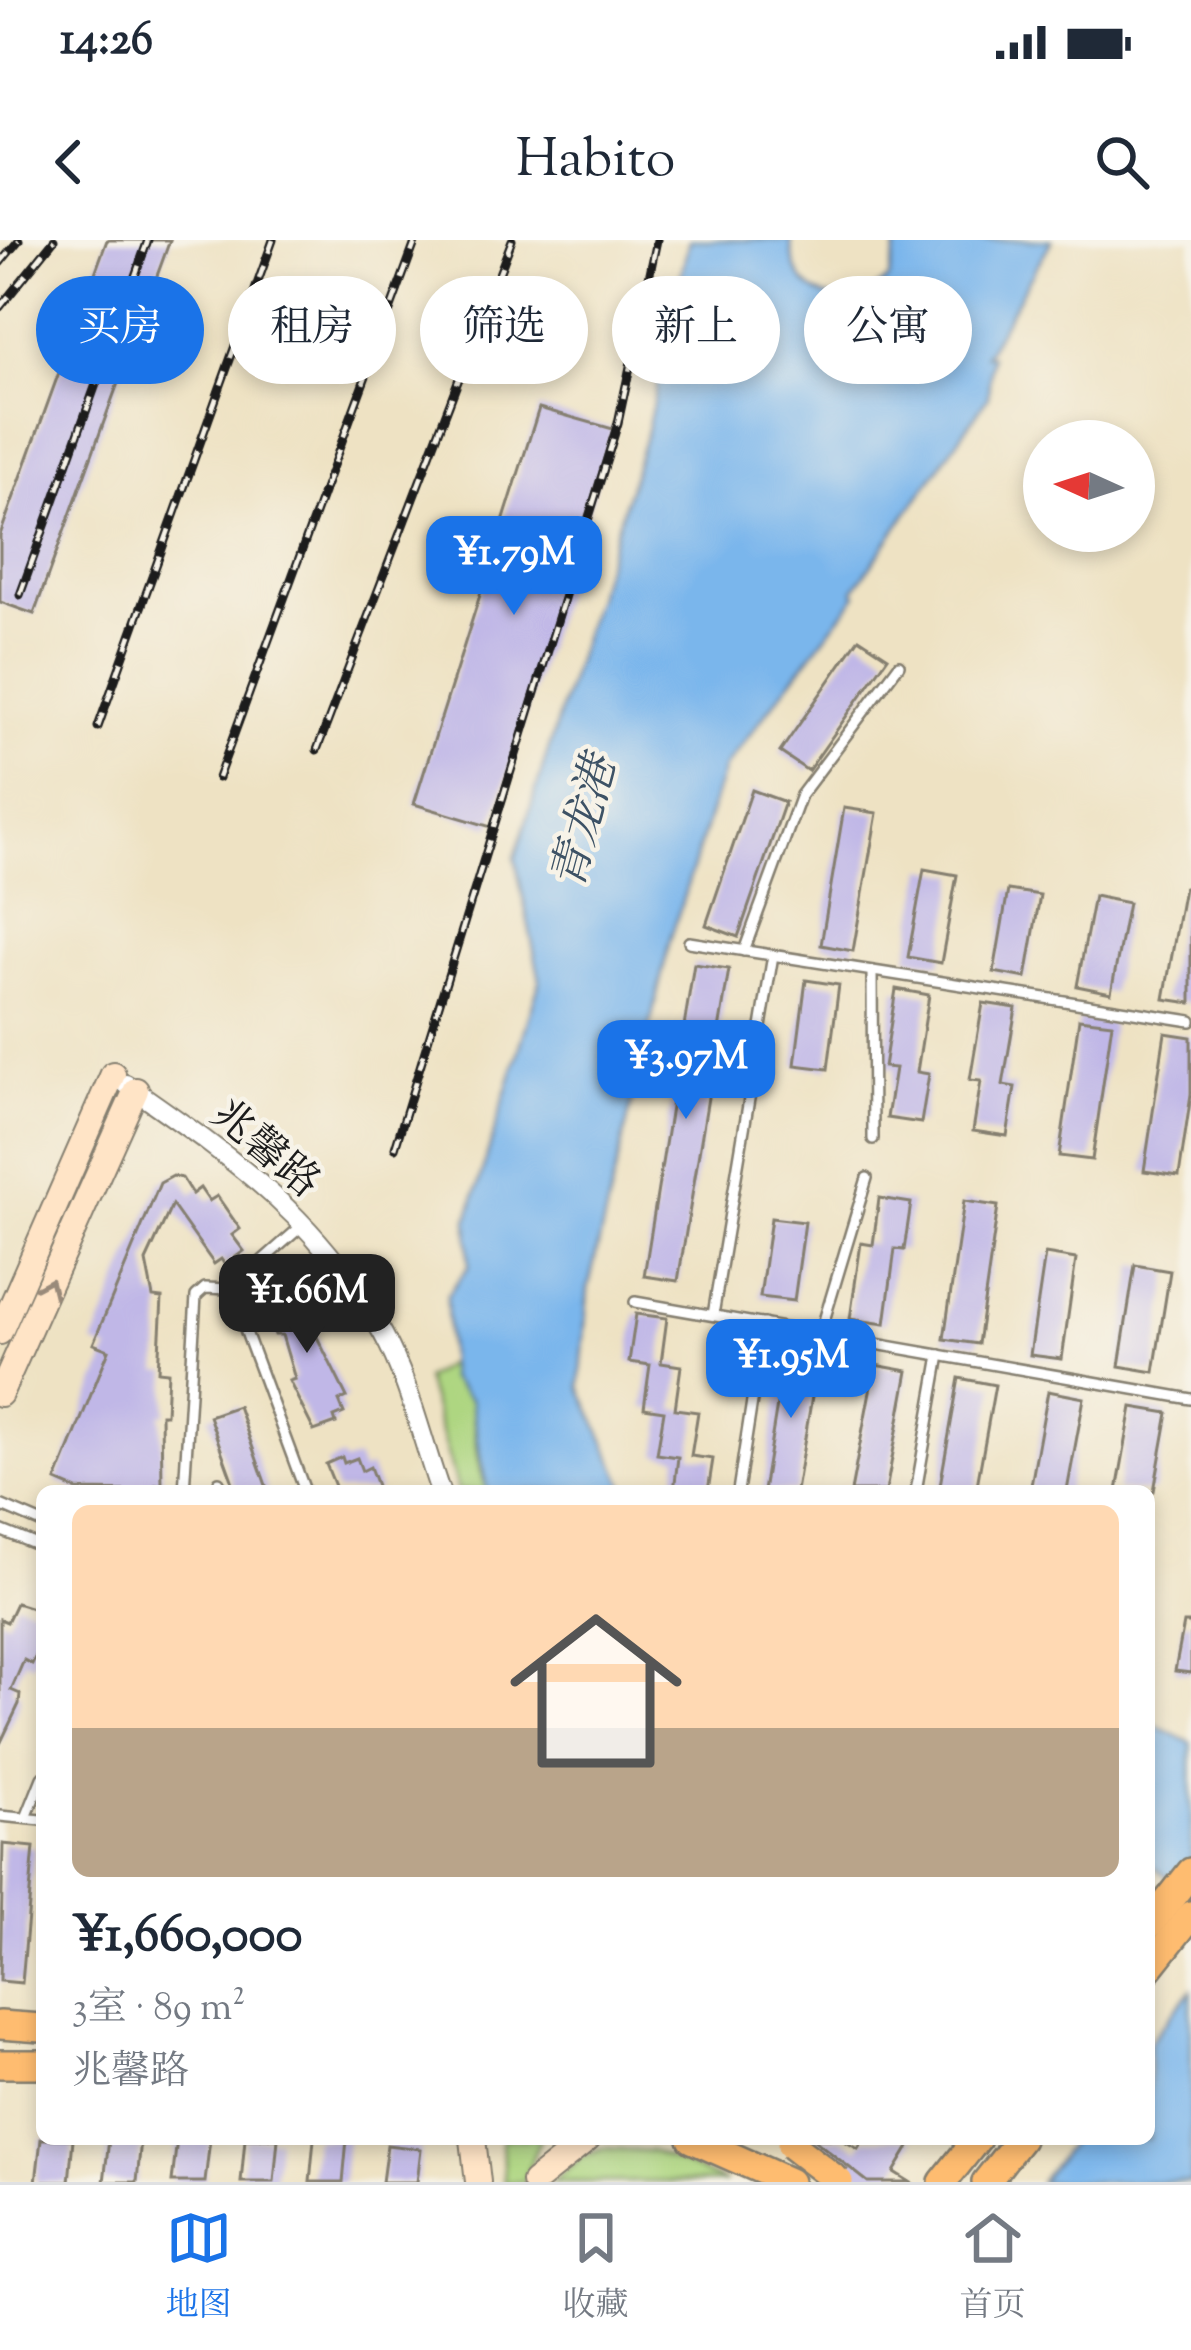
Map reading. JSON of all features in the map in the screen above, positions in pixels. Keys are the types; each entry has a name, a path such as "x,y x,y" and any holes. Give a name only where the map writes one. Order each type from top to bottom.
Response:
{"main road":[{"path":"0,1333 9,1291 113,1074"},
{"path":"0,1394 136,1090"},
{"path":"1155,1920 1186,1893"},
{"path":"1155,1956 1186,1893"},
{"path":"0,2025 36,2028"},
{"path":"0,2064 36,2064"},
{"path":"476,2145 478,2182"},
{"path":"534,2182 580,2145"},
{"path":"706,2145 787,2180"},
{"path":"790,2145 839,2182"},
{"path":"943,2182 972,2145"},
{"path":"986,2182 1015,2145"}],"street":[{"name":"兆馨路","path":"113,1074 261,1179 335,1257 385,1337 438,1485"}],"lane":[{"path":"744,951 801,795 898,665"},
{"path":"689,942 1191,1021"},
{"path":"713,1315 773,955"},
{"path":"872,970 873,1139"},
{"path":"820,1334 867,1178"},
{"path":"184,1485 196,1296 206,1288 230,1289 304,1224"},
{"path":"230,1289 303,1485"},
{"path":"635,1302 1191,1399"},
{"path":"739,1485 764,1324"},
{"path":"917,1485 940,1355"},
{"path":"0,1504 36,1519"},
{"path":"0,1530 36,1545"},
{"path":"26,1818 36,1793"},
{"path":"0,1816 36,1819"}],"green space":[{"path":"448,1364 449,1378 471,1400 486,1485 456,1485 425,1379"},
{"path":"502,2145 538,2145 523,2182 504,2182"},
{"path":"604,2148 651,2151 726,2182 552,2182 582,2157"}],"water":[{"name":"青龙港","path":"689,240 791,240 793,260 804,281 804,384 972,384 972,276 890,276 898,240 1052,240 985,355 991,356 988,397 854,590 857,595 724,768 670,940 588,1289 580,1387 624,1485 486,1485 471,1400 449,1378 447,1295 469,1266 468,1219 540,980 515,858 657,384 780,384 780,276 681,276"},
{"path":"1155,1725 1191,1743 1191,1894 1155,1867"},
{"path":"1191,1990 1191,2182 1040,2182 1069,2145 1155,2145 1155,2035"}],"building":[{"path":"107,240 170,240 157,276 94,276"},
{"path":"55,384 118,384 34,614 0,602 0,535"},
{"path":"539,408 613,429 491,827 414,804"},
{"path":"859,638 888,657 808,771 780,752"},
{"path":"752,790 785,802 738,937 706,925"},
{"path":"844,808 877,813 853,951 821,945"},
{"path":"924,869 957,875 941,963 908,957"},
{"path":"1184,888 1191,888 1191,1003 1164,999"},
{"path":"1008,890 1040,895 1026,978 994,972"},
{"path":"1094,896 1128,903 1111,993 1077,986"},
{"path":"694,964 729,969 678,1281 644,1276"},
{"path":"806,980 839,985 828,1069 795,1065"},
{"path":"896,989 929,995 917,1072 929,1074 921,1123 887,1118 895,1068 884,1067"},
{"path":"983,1003 1016,1008 1003,1085 1015,1087 1007,1136 973,1131 981,1081 970,1080"},
{"path":"1079,1019 1112,1023 1092,1160 1059,1156"},
{"path":"1165,1033 1191,1037 1191,1095 1179,1176 1144,1171"},
{"path":"173,1176 182,1178 192,1194 200,1188 209,1201 217,1196 240,1229 232,1235 244,1251 225,1265 221,1259 214,1264 172,1205 146,1261 153,1297 162,1298 158,1371 168,1372 166,1414 161,1414 162,1485 65,1485 56,1481 109,1350 93,1344 160,1183"},
{"path":"879,1198 911,1203 904,1250 895,1249 885,1324 850,1319 861,1243 873,1245"},
{"path":"964,1201 998,1206 978,1344 944,1339"},
{"path":"771,1218 805,1222 794,1301 760,1297"},
{"path":"1045,1254 1076,1259 1062,1359 1030,1355"},
{"path":"1135,1265 1170,1271 1154,1372 1119,1366"},
{"path":"290,1281 295,1294 307,1289 322,1327 314,1331 347,1397 339,1401 344,1413 334,1417 336,1423 314,1431 289,1381 295,1379 282,1335 275,1335 266,1312 274,1309 268,1295"},
{"path":"636,1314 667,1318 661,1363 681,1366 675,1409 698,1412 691,1456 713,1459 709,1485 675,1485 678,1457 657,1454 664,1411 644,1408 650,1365 629,1362"},
{"path":"786,1349 819,1355 797,1485 764,1485"},
{"path":"875,1365 908,1371 887,1485 852,1485"},
{"path":"959,1378 995,1385 977,1485 940,1485"},
{"path":"1048,1391 1084,1398 1068,1485 1031,1485"},
{"path":"238,1406 266,1485 234,1485 209,1416"},
{"path":"1132,1407 1168,1413 1155,1485 1118,1485"},
{"path":"342,1457 344,1463 357,1458 362,1471 370,1467 377,1485 335,1485 326,1464"},
{"path":"16,1603 36,1609 36,1655 32,1664 24,1660 11,1690 20,1694 19,1704 0,1744 0,1619 7,1622"},
{"path":"1184,1623 1191,1623 1191,1673 1175,1671"},
{"path":"3,1844 34,1847 22,1983 0,1981"},
{"path":"40,2145 72,2145 69,2182 36,2182"},
{"path":"108,2145 140,2145 137,2182 104,2182"},
{"path":"176,2145 209,2145 205,2182 172,2182"},
{"path":"244,2145 277,2145 274,2182 241,2182"},
{"path":"313,2145 346,2145 343,2182 310,2182"},
{"path":"387,2145 421,2149 417,2182 382,2182"},
{"path":"821,2145 858,2149 860,2145 910,2145 894,2172 910,2182 868,2182"}],"railway":[{"path":"0,263 19,240"},
{"path":"0,307 54,240"},
{"path":"20,595 148,240"},
{"path":"98,727 273,240"},
{"path":"218,778 416,240"},
{"path":"317,750 512,240"},
{"path":"395,1148 618,423 657,240"}]}
